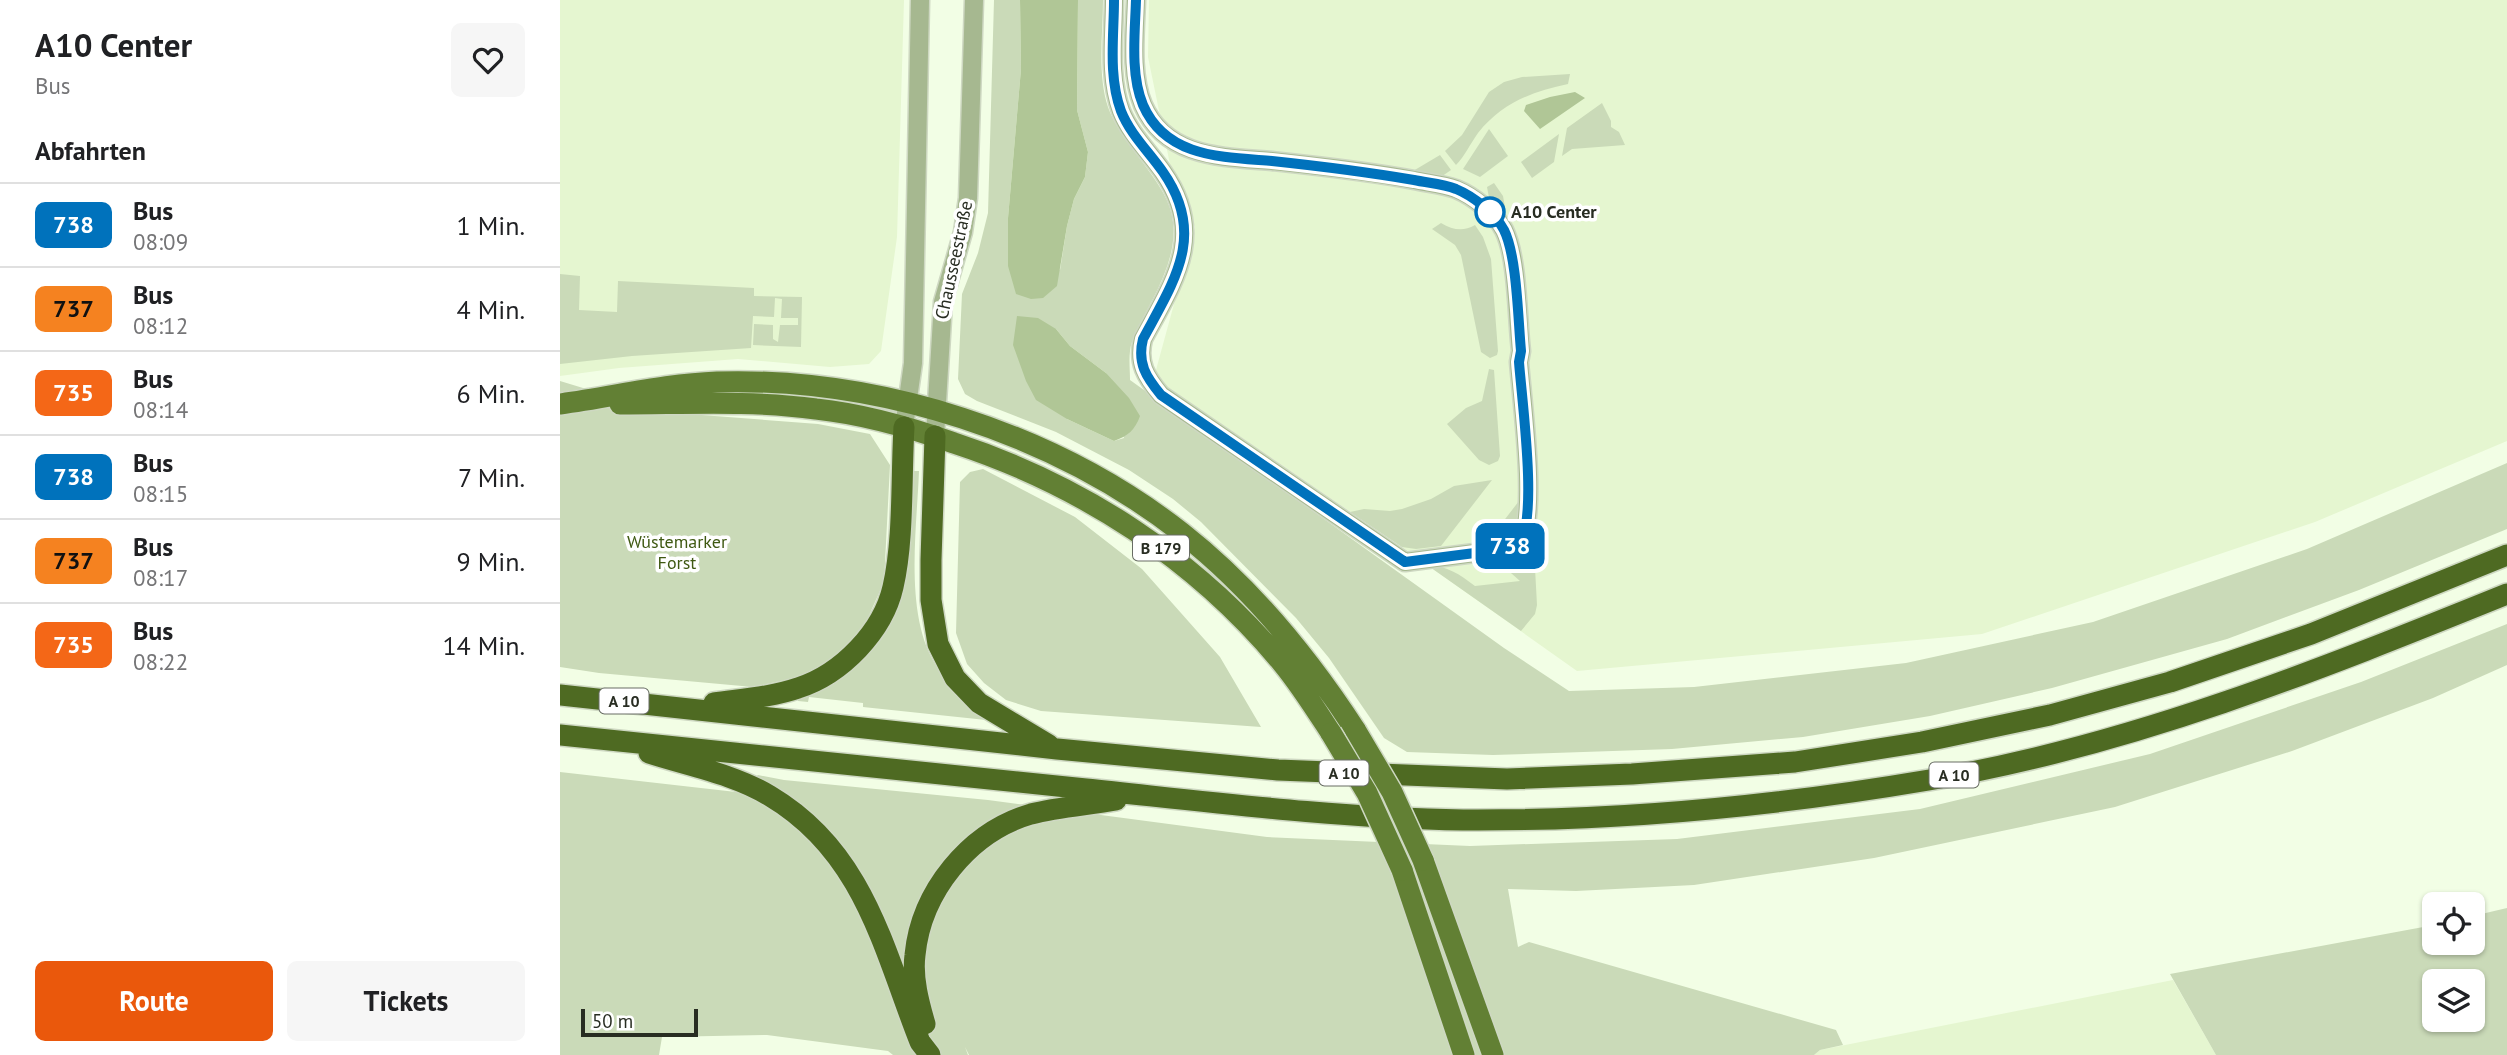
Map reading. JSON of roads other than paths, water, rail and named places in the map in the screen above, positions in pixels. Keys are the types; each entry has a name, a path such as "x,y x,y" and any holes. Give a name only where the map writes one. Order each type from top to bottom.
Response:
{"highway":[{"path":"689,708 797,689 815,682 841,664 863,643 881,617 893,588 898,549 904,427"},
{"path":"935,436 931,560 934,625 938,644 955,678 979,703 1057,749"},
{"name":"A 10","path":"560,695 1278,770 1507,779 1632,774 1795,762 1922,742 2025,720 2170,682 2311,634 2507,555"},
{"name":"A 10","path":"560,735 1279,809 1461,820 1620,815 1796,800 1933,779 2055,752 2184,717 2323,668 2507,594"},
{"path":"607,740 742,782 769,795 819,835 844,864 865,899 919,1042 930,1055"},
{"path":"937,1055 918,1001 915,957 923,916 943,879 968,850 999,828 1031,815 1142,795"}],"main road":[{"path":"563,403 634,390 716,382 769,383 849,391 937,409"},
{"path":"563,403 711,402 783,406 856,415 904,427"},
{"name":"B 179","path":"937,409 1074,464 1139,503 1183,534 1269,614 1302,653 1356,731 1392,792 1423,860 1493,1055"},
{"name":"B 179","path":"904,427 990,455 1048,479 1100,507 1146,537 1204,583 1260,638 1284,666 1331,733 1367,793 1402,870 1464,1055"}],"street":[{"name":"Chausseestraße","path":"904,427 914,363 920,0"},
{"name":"Chausseestraße","path":"935,436 943,302 963,232 968,198 974,0"},
{"path":"1114,0 1113,70 1116,96 1127,124 1174,188 1183,214 1185,234 1178,273 1143,339 1140,351 1140,362 1152,384 1161,395 1405,562 1498,550 1521,542 1525,534 1528,505 1519,362 1521,351 1511,259 1503,228 1490,212 1453,188 1356,171 1225,159 1200,154 1172,141 1149,116 1138,88 1136,0"}],"place":[{"name":"A10 Center","path":"1490,212"}],"park label":[{"name":"Wüstemarker Forst","path":"677,552"}]}
